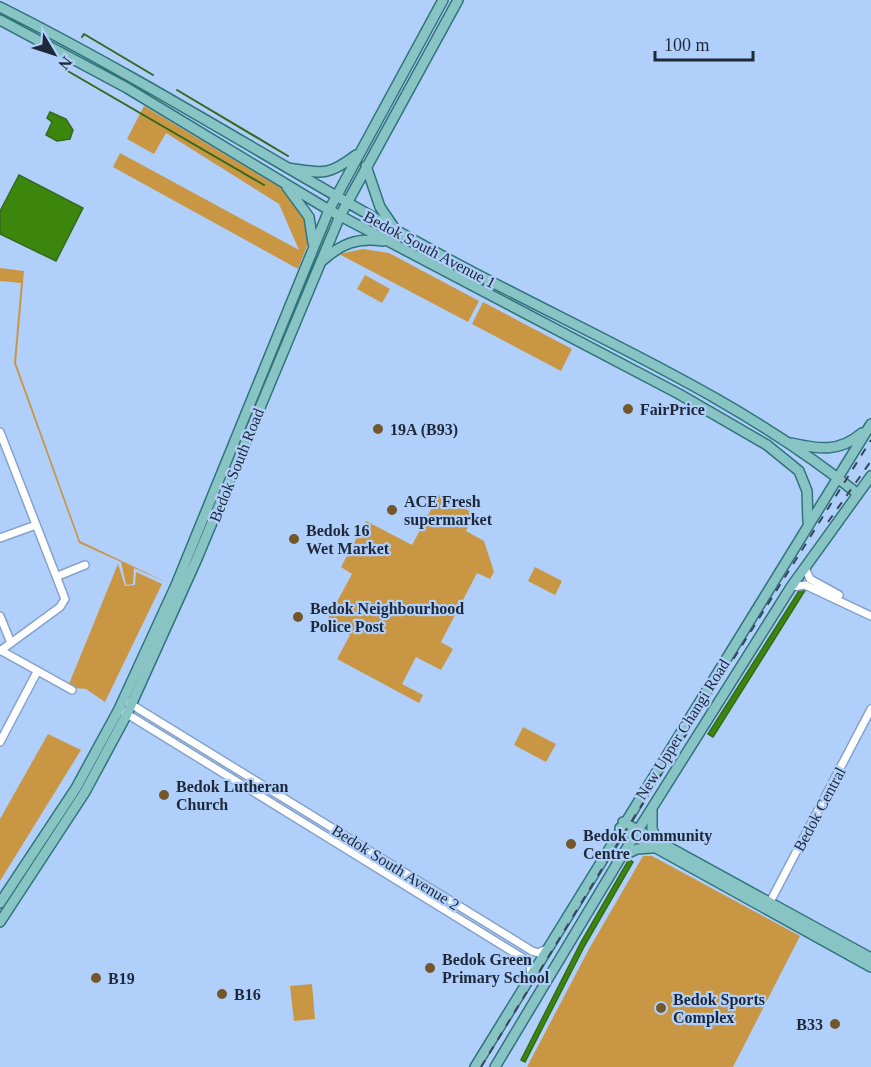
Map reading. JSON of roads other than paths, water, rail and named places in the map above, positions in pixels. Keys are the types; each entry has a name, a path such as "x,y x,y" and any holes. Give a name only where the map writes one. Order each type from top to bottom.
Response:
{"main road":[{"name":"Bedok South Road","path":"169,610 329,210 443,0"},
{"name":"Bedok South Road","path":"0,922 85,792 169,610 340,216 458,0"},
{"name":"Bedok South Avenue 1","path":"0,7 73,43 335,198 685,382 786,442 858,494"},
{"name":"Bedok South Avenue 1","path":"0,20 117,82 329,210 679,394 767,445 799,471 807,491 808,522"},
{"path":"283,167 319,173 333,171 359,153"},
{"path":"366,166 380,207 397,231"},
{"path":"284,183 309,217 313,248"},
{"path":"320,262 345,244 357,240 369,239 394,243"},
{"path":"786,442 822,450 834,449 856,438 870,425"},
{"name":"New Upper Changi Road","path":"475,1067 621,825 675,743 808,522 870,425"},
{"name":"New Upper Changi Road","path":"495,1067 621,857 791,587 871,476"},
{"name":"Bedok South Road","path":"0,903 123,712"},
{"path":"652,809 652,829 656,845"},
{"path":"621,825 768,906 871,958"},
{"path":"621,857 637,849 656,845"},
{"path":"768,906 871,967"}],"street":[{"path":"0,432 64,596 63,603 0,651 72,690"},
{"path":"0,538 36,525"},
{"path":"58,576 85,566"},
{"path":"805,568 811,580 871,615"},
{"path":"791,587 805,585 871,615"},
{"path":"0,616 11,643"},
{"path":"0,742 38,672"},
{"name":"Bedok South Avenue 2","path":"128,702 532,951 548,949"},
{"name":"Bedok Central","path":"768,906 871,709"},
{"name":"Bedok South Avenue 2","path":"123,712 526,960 530,965 531,975"}],"waterway":[{"path":"82,37 84,34 153,75"},
{"path":"66,70 264,185"},
{"path":"177,90 288,156"}],"railway":[{"path":"481,1067 616,846 871,440"},
{"path":"828,522 871,461"}],"place":[{"name":"FairPrice","path":"628,409"},
{"name":"19A (B93)","path":"378,429"},
{"name":"ACE Fresh supermarket","path":"392,510"},
{"name":"Bedok 16 Wet Market","path":"294,539"},
{"name":"Bedok Neighbourhood Police Post","path":"298,617"},
{"name":"Bedok Lutheran Church","path":"164,795"},
{"name":"Bedok Community Centre","path":"571,844"},
{"name":"Bedok Green Primary School","path":"430,968"},
{"name":"B19","path":"96,978"},
{"name":"B16","path":"222,994"},
{"name":"Bedok Sports Complex","path":"661,1008"},
{"name":"B33","path":"835,1024"}]}
